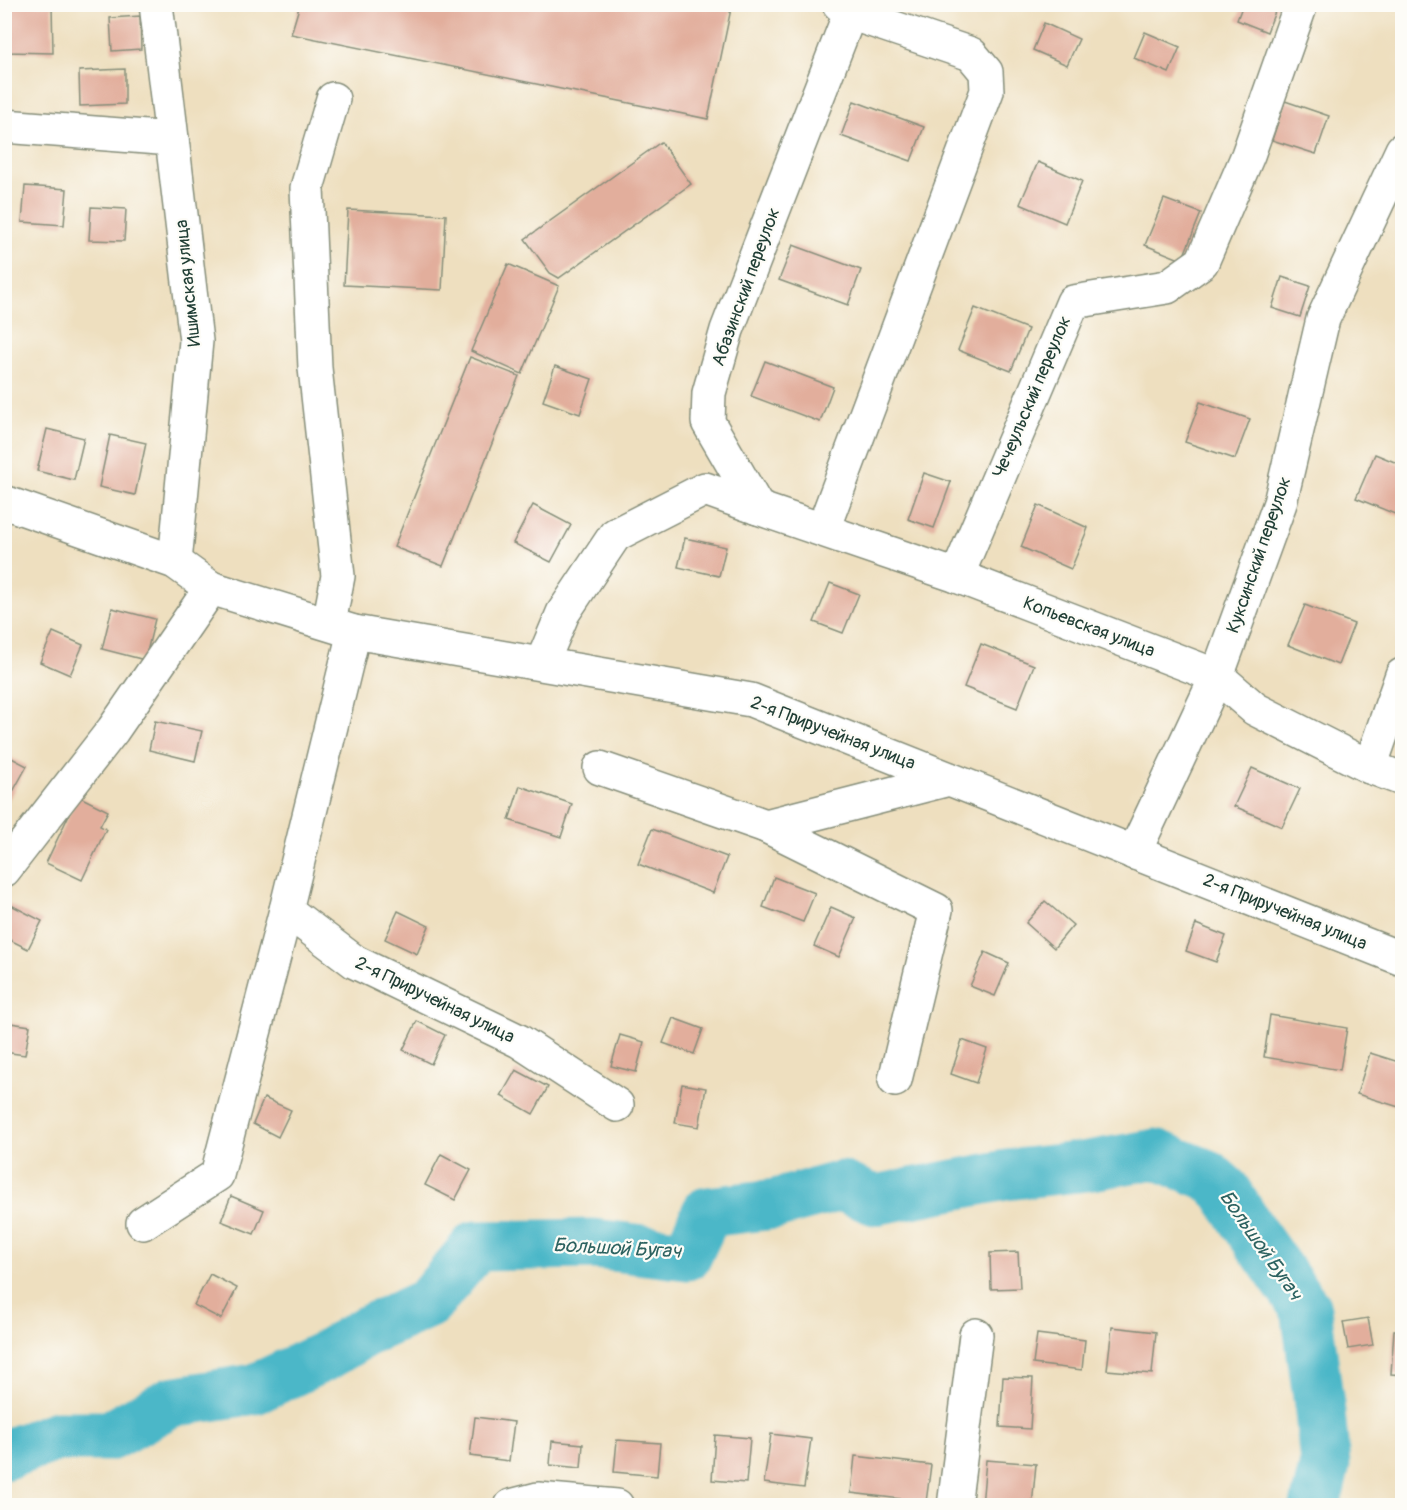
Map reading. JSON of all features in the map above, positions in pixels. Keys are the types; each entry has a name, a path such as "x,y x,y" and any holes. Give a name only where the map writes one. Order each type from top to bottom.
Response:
{"street":[{"name":"Ишимская улица","path":"156,4 196,341 176,562"},
{"name":"Чечеульский переулок","path":"957,576 1072,302 1167,287 1202,262 1248,155 1301,4"},
{"path":"823,529 987,91 986,72 971,54 845,9"},
{"name":"Абазинский переулок","path":"758,508 708,422 709,393 726,330 845,9"},
{"path":"144,1223 217,1175 286,910 341,628 338,576 315,368 308,188 333,99"},
{"path":"4,126 172,139"},
{"name":"Куксинский переулок","path":"1134,853 1217,675 1280,503 1323,318 1402,150"},
{"path":"542,663 564,613 615,535 705,489 758,508"},
{"name":"2-я Приручейная улица","path":"4,502 176,562 211,588 341,628 751,700 1402,959"},
{"name":"Копьевская улица","path":"758,508 957,576 1217,675 1256,709 1370,767 1402,779"},
{"path":"4,870 113,730 211,588"},
{"path":"1370,767 1402,675"},
{"path":"600,768 766,826 936,910 895,1080"},
{"path":"766,826 949,779"},
{"name":"2-я Приручейная улица","path":"286,910 355,962 519,1041 617,1105"},
{"path":"954,1506 976,1335"},
{"path":"511,1506 538,1499 616,1506"}],"building":[{"path":"300,4 732,4 708,119 291,34"},
{"path":"1243,4 1278,4 1267,32 1237,20"},
{"path":"5,5 52,5 53,53 6,52"},
{"path":"140,16 141,49 112,51 110,18"},
{"path":"1044,23 1079,39 1067,65 1033,50"},
{"path":"1145,32 1180,47 1169,73 1134,58"},
{"path":"125,69 125,104 80,106 79,71"},
{"path":"854,101 924,127 911,161 841,136"},
{"path":"1285,101 1329,116 1316,154 1272,140"},
{"path":"661,142 691,184 559,278 550,273 525,239"},
{"path":"1038,162 1082,181 1065,223 1020,204"},
{"path":"25,186 67,189 64,225 22,222"},
{"path":"1164,199 1201,213 1182,260 1145,245"},
{"path":"91,207 126,209 124,241 89,240"},
{"path":"348,210 446,215 442,290 344,285"},
{"path":"793,245 861,270 848,305 779,280"},
{"path":"508,264 559,286 522,374 471,351"},
{"path":"1282,277 1310,286 1300,317 1272,308"},
{"path":"975,308 1028,329 1011,371 958,350"},
{"path":"470,357 519,376 443,566 394,547"},
{"path":"765,361 833,387 820,422 751,396"},
{"path":"555,366 592,379 580,414 543,401"},
{"path":"1200,402 1250,419 1235,459 1185,442"},
{"path":"47,429 84,438 74,480 37,471"},
{"path":"110,435 146,443 135,495 99,487"},
{"path":"1375,454 1402,465 1402,517 1356,498"},
{"path":"924,473 951,482 934,528 908,519"},
{"path":"533,505 571,525 551,562 513,543"},
{"path":"1038,505 1088,528 1071,569 1021,547"},
{"path":"685,538 726,547 719,576 678,567"},
{"path":"830,583 859,594 843,633 814,622"},
{"path":"1305,605 1354,624 1338,665 1288,645"},
{"path":"112,608 155,619 145,660 102,649"},
{"path":"53,632 83,645 70,675 40,662"},
{"path":"981,644 1034,665 1017,708 964,687"},
{"path":"155,721 202,731 195,761 149,750"},
{"path":"4,754 27,766 4,808"},
{"path":"1252,768 1300,789 1282,827 1234,806"},
{"path":"520,786 572,804 561,837 509,820"},
{"path":"78,796 108,811 100,826 106,829 82,880 46,863"},
{"path":"652,829 727,857 713,893 638,864"},
{"path":"774,877 815,893 803,922 763,907"},
{"path":"1045,901 1073,925 1054,948 1026,923"},
{"path":"9,904 42,921 28,949 4,937 4,913"},
{"path":"831,907 856,918 839,957 814,946"},
{"path":"398,911 429,926 417,954 385,939"},
{"path":"1196,924 1226,936 1216,962 1186,951"},
{"path":"985,952 1009,963 995,996 970,986"},
{"path":"1270,1015 1347,1028 1340,1070 1264,1057"},
{"path":"673,1018 703,1029 694,1054 663,1043"},
{"path":"417,1021 445,1035 431,1064 403,1050"},
{"path":"4,1022 30,1026 25,1055 4,1052"},
{"path":"620,1035 644,1042 636,1072 611,1066"},
{"path":"962,1040 987,1049 976,1083 951,1074"},
{"path":"1370,1053 1402,1063 1402,1108 1357,1094"},
{"path":"516,1070 548,1087 533,1114 501,1096"},
{"path":"682,1084 706,1088 699,1127 675,1123"},
{"path":"264,1098 291,1110 278,1137 253,1124"},
{"path":"441,1154 471,1170 455,1200 425,1185"},
{"path":"231,1196 264,1210 254,1234 221,1221"},
{"path":"1018,1252 1020,1288 991,1289 990,1253"},
{"path":"210,1274 237,1288 221,1319 194,1305"},
{"path":"1368,1318 1373,1345 1348,1349 1343,1322"},
{"path":"1112,1327 1156,1332 1152,1374 1107,1370"},
{"path":"1394,1330 1402,1330 1402,1375 1391,1374"},
{"path":"1037,1334 1085,1340 1082,1370 1033,1364"},
{"path":"1003,1377 1033,1378 1030,1429 1000,1427"},
{"path":"475,1417 514,1422 509,1461 470,1456"},
{"path":"771,1434 811,1439 804,1488 764,1483"},
{"path":"715,1435 750,1438 746,1483 712,1480"},
{"path":"617,1440 660,1443 657,1476 614,1472"},
{"path":"552,1441 583,1444 581,1468 550,1465"},
{"path":"855,1456 931,1465 926,1502 851,1493"},
{"path":"986,1460 1036,1464 1032,1506 982,1506"}],"waterway":[{"name":"Большой Бугач","path":"4,1455 57,1436 109,1436 171,1402 255,1389 325,1356 366,1331 428,1303 476,1246 594,1244 687,1255 707,1212 775,1204 841,1186 875,1200 1006,1175 1087,1166 1155,1154 1208,1175 1225,1190 1306,1309 1325,1464 1315,1506"}]}
